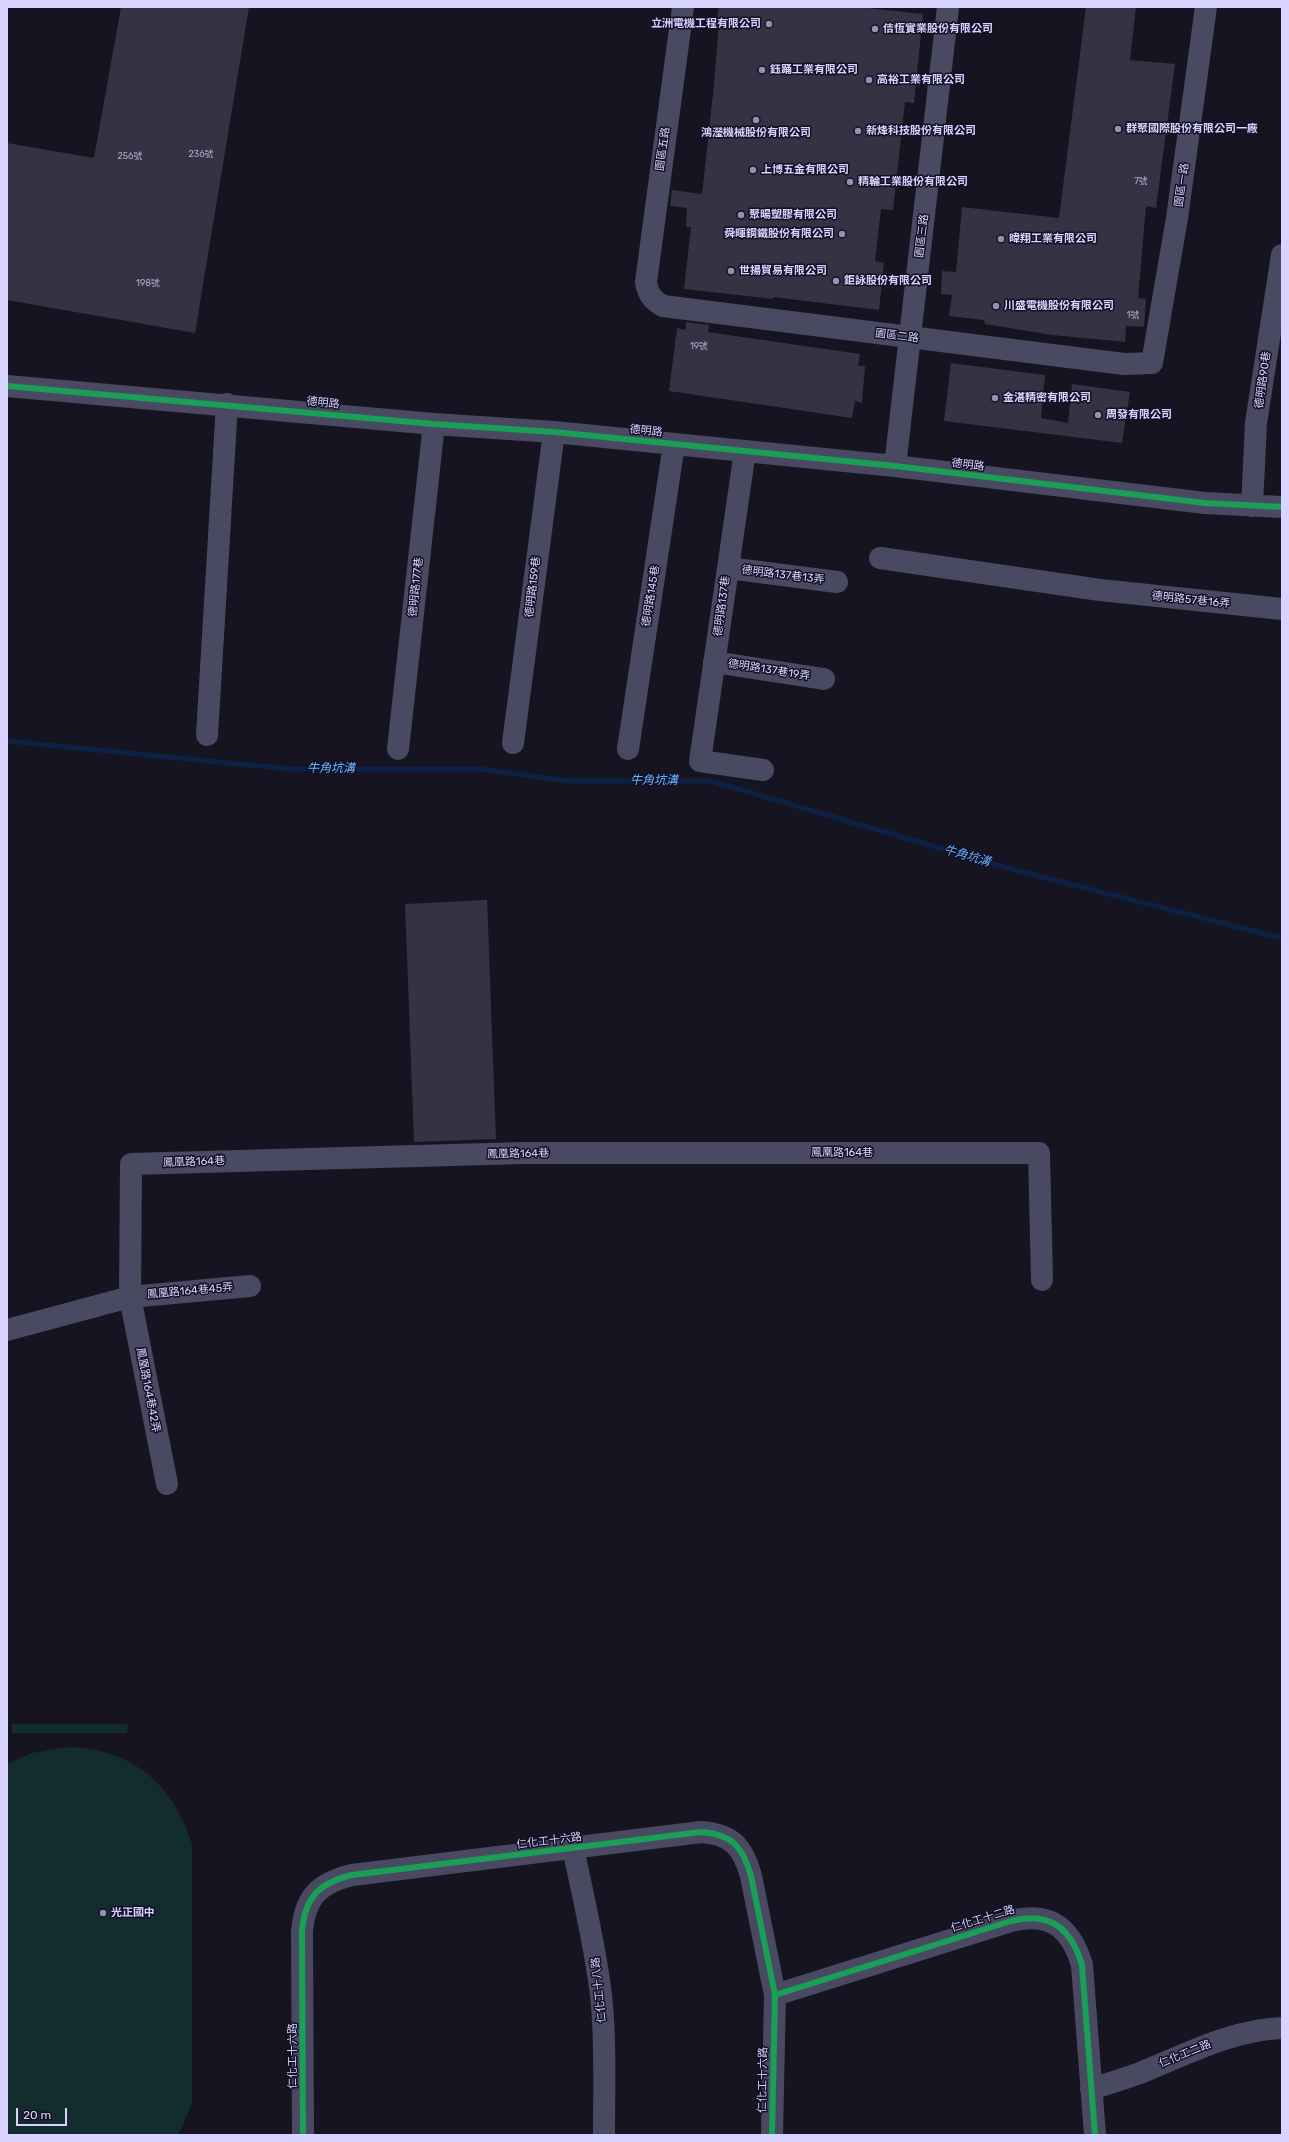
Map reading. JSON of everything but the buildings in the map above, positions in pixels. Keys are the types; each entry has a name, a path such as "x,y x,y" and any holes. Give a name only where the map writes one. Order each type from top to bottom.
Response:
{"street":[{"name":"園區五路","path":"647,292 647,271 683,7"},
{"name":"園區三路","path":"894,466 948,7"},
{"name":"園區一路","path":"1152,363 1177,218 1206,7"},
{"name":"德明路90巷","path":"1252,506 1256,423 1282,255"},
{"name":"園區二路","path":"647,292 654,301 663,306 1124,364 1152,363"},
{"name":"德明路","path":"7,386 227,404 434,424 554,432 894,466 1205,503 1282,507"},
{"path":"207,735 227,404"},
{"name":"德明路177巷","path":"398,749 434,424"},
{"name":"德明路159巷","path":"513,743 554,432"},
{"name":"德明路145巷","path":"628,749 674,444"},
{"name":"德明路137巷","path":"745,451 700,761 763,770"},
{"name":"德明路57巷16弄","path":"880,558 1100,590 1282,609"},
{"name":"德明路137巷13弄","path":"728,568 837,582"},
{"name":"德明路137巷19弄","path":"714,662 824,679"},
{"name":"鳳凰路164巷","path":"130,1297 131,1164 523,1153 1039,1153 1042,1280"},
{"name":"鳳凰路164巷45弄","path":"130,1297 250,1286"},
{"path":"7,1330 130,1297"},
{"name":"鳳凰路164巷42弄","path":"130,1297 167,1484"},
{"name":"仁化工十六路","path":"303,2135 302,1931 306,1907 316,1891 329,1882 352,1875 701,1832 714,1833 733,1842 746,1859 775,1994 772,2135"},
{"name":"仁化工十八路","path":"573,1848 595,1955 601,1996 604,2035 604,2135"},
{"name":"仁化工十二路","path":"775,1994 1025,1917 1044,1919 1067,1933 1078,1953 1082,1965 1095,2135"},
{"name":"仁化工二路","path":"1091,2089 1138,2074 1225,2038 1261,2029 1282,2028"}],"green space":[{"path":"12,1724 128,1724 127,1733 12,1733"},
{"name":"光正國中","path":"68,1747 91,1749 112,1755 131,1763 147,1774 162,1787 174,1804 184,1823 192,1844 192,2103 181,2130 177,2135 7,2135 7,1764 32,1753"}],"waterway":[{"name":"牛角坑溝","path":"7,741 290,769 479,769 568,781 711,781 1018,871 1282,938"}],"cycle path":[{"path":"7,386 434,424 554,432 895,466 1205,503 1282,507"},
{"path":"303,2135 302,1931 306,1909 310,1900 322,1887 340,1878 352,1875 701,1832 721,1836 735,1844 744,1857 751,1876 775,1995 772,2135"},
{"path":"775,1995 1011,1921 1037,1918 1048,1921 1057,1925 1072,1941 1082,1965 1095,2135"}],"place":[{"name":"立洲電機工程有限公司","path":"769,24"},
{"name":"佶恆實業股份有限公司","path":"875,29"},
{"name":"鈺踊工業有限公司","path":"762,70"},
{"name":"高裕工業有限公司","path":"869,80"},
{"name":"鴻瀅機械股份有限公司","path":"756,120"},
{"name":"群聚國際股份有限公司一廠","path":"1118,129"},
{"name":"新烽科技股份有限公司","path":"858,131"},
{"name":"上博五金有限公司","path":"753,170"},
{"name":"精輪工業股份有限公司","path":"850,182"},
{"name":"聚暘塑膠有限公司","path":"741,215"},
{"name":"舜暉鋼鐵股份有限公司","path":"842,234"},
{"name":"暐翔工業有限公司","path":"1001,239"},
{"name":"世揚貿易有限公司","path":"731,271"},
{"name":"鉅詠股份有限公司","path":"836,281"},
{"name":"川盛電機股份有限公司","path":"996,306"},
{"name":"金湛精密有限公司","path":"995,398"},
{"name":"周發有限公司","path":"1098,415"},
{"name":"光正國中","path":"103,1913"}]}
